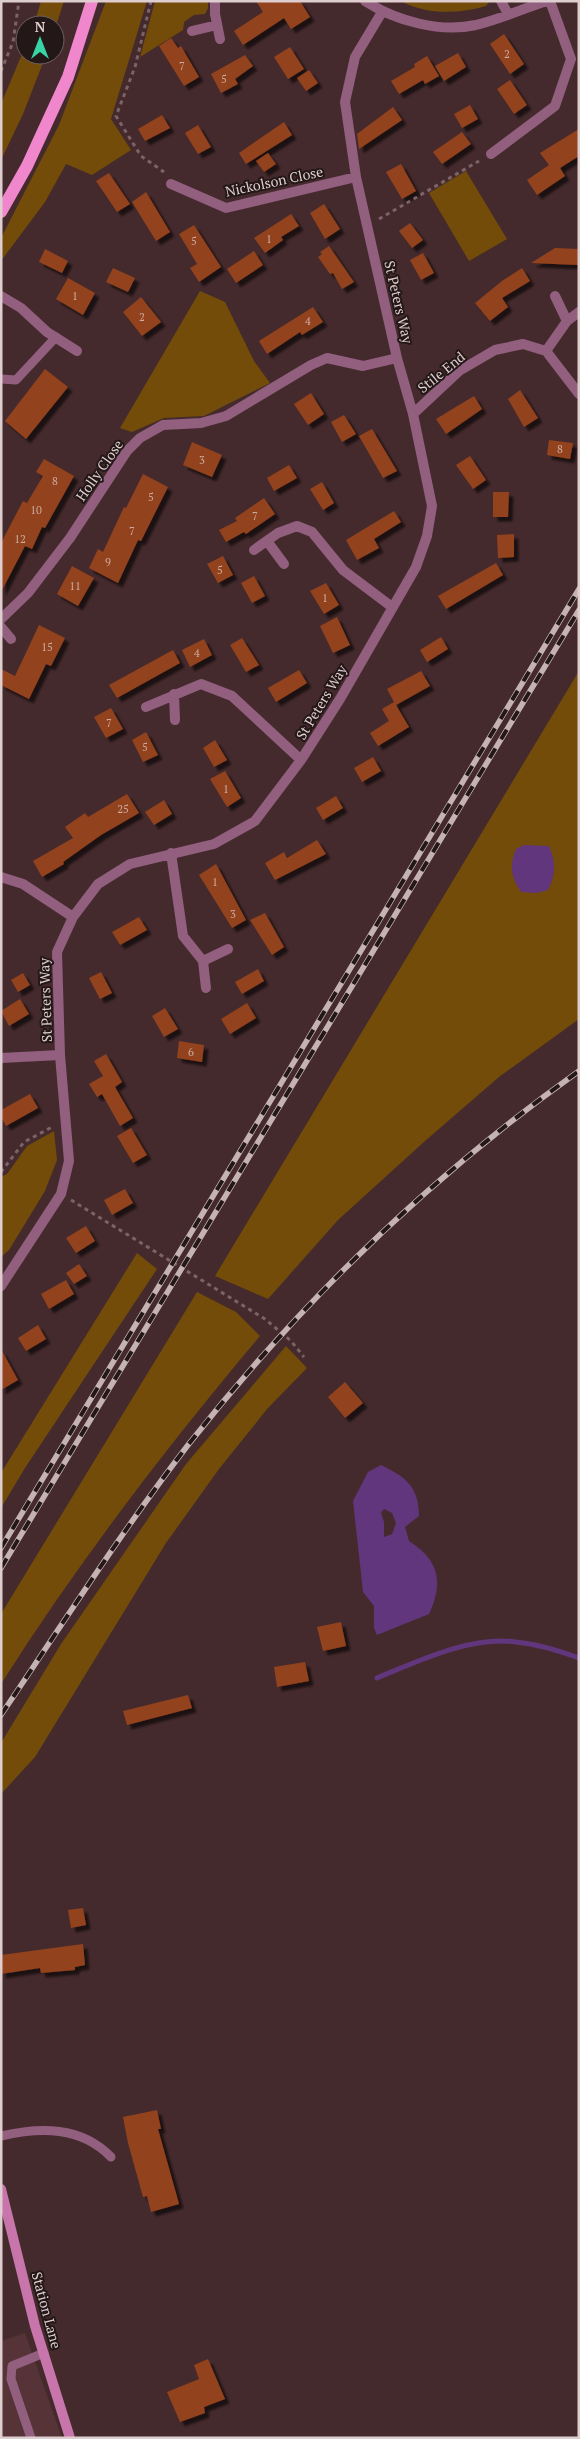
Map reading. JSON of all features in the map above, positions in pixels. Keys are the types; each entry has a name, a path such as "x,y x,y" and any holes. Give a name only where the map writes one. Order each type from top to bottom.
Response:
{"main road":[{"path":"1,212 27,166 68,77 92,1"}],"street":[{"path":"215,1 220,39"},
{"path":"365,1 382,12 433,27 474,25 548,1 571,59 555,106 491,154"},
{"path":"501,1 508,14"},
{"name":"St Peters Way","path":"1,1286 61,1194 70,1161 60,1055 57,952 73,917 98,884 130,864 214,844 255,821 301,760 340,699 416,567 427,536 432,506 413,414 397,358 356,177 345,102 355,57 382,12"},
{"path":"192,31 217,25"},
{"name":"Nickolson Close","path":"171,184 226,208 356,177"},
{"path":"1,296 21,308 56,338 77,351"},
{"path":"555,296 567,321"},
{"path":"579,312 567,321 546,351 579,394"},
{"name":"Stile End","path":"413,414 459,371 495,350 523,344 546,351"},
{"name":"Holly Close","path":"1,619 28,593 64,546 127,450 140,438 163,426 201,423 226,416 311,365 327,358 363,366 397,358"},
{"path":"254,550 278,533 297,526 312,532 343,570 392,607"},
{"path":"267,541 284,564"},
{"path":"1,627 11,639"},
{"path":"146,707 201,684 232,696 301,760"},
{"path":"174,694 175,720"},
{"path":"171,853 183,936 203,961 206,988"},
{"path":"1,877 23,884 73,917"},
{"path":"203,961 228,949"},
{"path":"1,1058 60,1055"},
{"name":"Station Lane","path":"1,2189 44,2353 70,2438"}],"lane":[{"path":"1,379 16,380 56,338"},
{"path":"1,2136 29,2130 59,2130 99,2146 111,2156"},
{"path":"31,2438 11,2379 12,2366 44,2353"}],"path":[{"path":"1,71 14,42 19,1"},
{"path":"151,1 135,67 116,116 141,156 164,171 171,184"},
{"path":"368,226 491,154"},
{"path":"1,1172 24,1142 67,1120"},
{"path":"61,1194 265,1319 291,1341 304,1357"}],"shaded area":[{"path":"41,1 64,1 60,15 37,15"},
{"path":"106,1 147,1 111,119 131,150 92,175 66,164 45,202 1,261 1,238 59,125"},
{"path":"155,1 208,1 208,8 205,14 194,15 184,22 183,30 140,57"},
{"path":"401,1 490,1 486,6 476,9 443,12 421,9"},
{"path":"17,65 42,65 23,114 1,160 1,104"},
{"path":"466,171 507,239 469,261 429,193"},
{"path":"200,291 225,302 254,361 270,383 204,416 164,418 132,432 120,428"},
{"path":"579,671 579,1019 499,1077 425,1141 338,1220 268,1299 215,1276"},
{"path":"524,845 549,846 554,868 553,879 548,890 537,893 521,892 518,887 513,876 512,861 516,849"},
{"path":"54,1131 57,1160 45,1191 9,1250 1,1257 1,1177 7,1174 27,1146"},
{"path":"137,1253 157,1269 25,1468 1,1508 1,1473"},
{"path":"197,1292 236,1312 260,1336 157,1463 92,1549 1,1684 1,1614"},
{"path":"286,1346 307,1368 268,1408 219,1469 166,1543 35,1757 1,1794 1,1743 61,1644 186,1464"},
{"path":"381,1465 404,1479 414,1490 417,1497 419,1516 405,1527 409,1541 427,1556 432,1564 437,1582 434,1602 429,1614 377,1635 374,1628 374,1606 363,1592 353,1501 368,1472","holes":["384,1509 392,1513 396,1523 392,1534 384,1537 384,1522 381,1513"]},
{"path":"25,2333 62,2438 1,2438 1,2341"}],"building":[{"path":"256,1 300,1 310,17 291,29 284,18 243,45 234,31 263,12"},
{"path":"504,34 524,64 510,74 490,44"},
{"path":"171,38 178,48 181,46 199,77 184,86 159,46"},
{"path":"290,47 304,69 288,79 274,57"},
{"path":"458,53 466,67 444,81 435,66"},
{"path":"245,55 253,66 235,79 238,84 221,93 211,74"},
{"path":"427,56 439,76 425,84 423,80 399,94 391,81 415,67 414,64"},
{"path":"309,70 318,83 306,91 297,78"},
{"path":"510,80 527,105 514,114 497,89"},
{"path":"470,105 478,119 462,128 454,114"},
{"path":"393,107 402,120 359,149 357,134"},
{"path":"162,115 170,128 145,141 138,129"},
{"path":"284,122 292,135 246,164 239,153"},
{"path":"198,125 211,147 198,154 185,133"},
{"path":"579,129 579,156 560,168 565,176 537,195 527,180 549,165 540,153"},
{"path":"462,132 471,144 442,164 433,152"},
{"path":"268,153 276,164 264,172 256,161"},
{"path":"401,164 416,191 402,199 386,172"},
{"path":"109,173 130,204 117,212 96,181"},
{"path":"146,192 170,232 156,241 132,202"},
{"path":"324,204 340,229 325,239 310,213"},
{"path":"291,214 299,226 281,237 283,240 265,253 254,238"},
{"path":"410,223 423,240 412,248 399,231"},
{"path":"194,225 221,267 199,282 190,268 197,264 179,234"},
{"path":"329,246 354,282 342,289 333,273 330,274 318,257 322,254 320,252"},
{"path":"555,248 579,249 578,265 531,263"},
{"path":"45,249 68,261 62,273 39,262"},
{"path":"254,251 263,265 236,283 227,269"},
{"path":"423,253 434,273 421,280 410,260"},
{"path":"113,268 135,278 128,292 106,282"},
{"path":"522,268 530,281 502,298 508,307 490,321 475,303 502,281"},
{"path":"68,278 95,293 83,315 56,299"},
{"path":"141,297 161,322 142,336 123,312"},
{"path":"313,307 323,322 302,335 300,332 267,354 259,341"},
{"path":"45,369 68,387 26,439 5,421"},
{"path":"520,390 538,418 524,427 508,399"},
{"path":"311,393 324,414 308,425 294,404"},
{"path":"474,396 482,409 446,434 436,419"},
{"path":"344,415 356,434 342,442 331,422"},
{"path":"372,429 397,471 383,478 359,436"},
{"path":"549,440 573,443 570,459 547,455"},
{"path":"192,442 222,455 212,477 183,465"},
{"path":"470,456 486,480 473,489 456,465"},
{"path":"44,459 74,476 45,528 42,527 32,549 25,546 1,592 1,543 23,501 27,503 43,476 36,472"},
{"path":"289,465 297,478 274,491 267,478"},
{"path":"143,474 168,487 141,541 138,540 118,583 89,568 98,549 103,552 124,507 126,508"},
{"path":"322,482 334,503 323,510 310,489"},
{"path":"493,492 509,492 508,517 493,517"},
{"path":"264,498 275,514 246,534 244,532 226,542 219,530 237,521 235,518"},
{"path":"394,511 401,522 374,539 379,548 357,560 346,540"},
{"path":"514,534 514,557 498,558 497,535"},
{"path":"223,556 233,575 218,583 207,564"},
{"path":"496,563 503,575 446,609 438,596"},
{"path":"72,566 94,578 78,606 57,594"},
{"path":"254,576 265,596 252,603 241,583"},
{"path":"326,583 339,605 324,614 310,591"},
{"path":"337,617 350,645 333,653 320,626"},
{"path":"39,625 65,638 51,666 46,664 29,699 1,685 1,669 15,676"},
{"path":"441,637 448,649 427,662 420,650"},
{"path":"242,638 259,665 246,672 230,645"},
{"path":"204,639 212,655 190,667 182,650"},
{"path":"173,650 180,663 117,698 109,685"},
{"path":"299,670 307,683 276,702 268,688"},
{"path":"421,671 430,686 396,705 409,727 378,746 370,733 389,721 382,709 394,702 387,689"},
{"path":"111,708 123,729 106,738 94,717"},
{"path":"146,732 158,755 143,762 132,740"},
{"path":"215,740 227,760 214,767 203,748"},
{"path":"373,757 381,771 362,782 354,768"},
{"path":"225,771 241,798 227,807 210,779"},
{"path":"127,794 139,813 101,835 63,862 64,864 42,877 33,861 73,838 65,827 85,813 88,817"},
{"path":"336,796 343,808 323,820 316,808"},
{"path":"164,800 172,814 154,825 145,812"},
{"path":"317,840 326,854 275,880 265,863 284,852 287,858"},
{"path":"216,864 246,920 232,928 199,875"},
{"path":"265,913 284,947 272,955 250,920"},
{"path":"139,917 147,930 120,945 112,932"},
{"path":"258,969 264,981 242,994 235,982"},
{"path":"101,972 112,993 100,999 89,978"},
{"path":"23,973 30,985 18,992 11,980"},
{"path":"20,999 29,1014 9,1026 1,1011"},
{"path":"247,1003 256,1018 230,1034 221,1019"},
{"path":"165,1008 178,1029 164,1037 152,1016"},
{"path":"179,1041 204,1045 202,1062 177,1058"},
{"path":"106,1054 122,1082 115,1087 133,1118 120,1126 102,1094 97,1097 89,1084 103,1076 94,1061"},
{"path":"30,1094 38,1108 6,1126 1,1117 1,1110"},
{"path":"131,1128 147,1155 133,1163 117,1136"},
{"path":"125,1189 133,1203 112,1215 104,1200"},
{"path":"86,1226 95,1241 76,1253 66,1238"},
{"path":"79,1264 87,1276 74,1284 66,1273"},
{"path":"66,1280 74,1294 49,1309 41,1294"},
{"path":"38,1325 46,1339 26,1351 18,1338"},
{"path":"1,1349 18,1380 1,1390"},
{"path":"345,1382 363,1403 345,1418 328,1397"},
{"path":"341,1622 346,1646 323,1651 317,1627"},
{"path":"305,1662 309,1681 277,1687 274,1667"},
{"path":"188,1695 192,1708 127,1725 123,1711"},
{"path":"83,1908 86,1925 71,1928 68,1910"},
{"path":"83,1944 85,1965 75,1967 75,1970 41,1973 40,1968 1,1974 1,1955"},
{"path":"157,2110 161,2129 158,2129 179,2204 151,2212 147,2196 143,2197 123,2117"},
{"path":"208,2359 225,2399 204,2407 205,2413 180,2422 167,2392 199,2379 194,2365"}],"waterway":[{"path":"377,1678 445,1651 463,1646 499,1641 524,1643 548,1648 579,1658"}],"railway":[{"path":"1,1548 579,589"},
{"path":"1,1568 579,610"},
{"path":"1,1715 115,1545 163,1478 231,1392 276,1341 370,1244 420,1198 524,1111 579,1071"}]}
